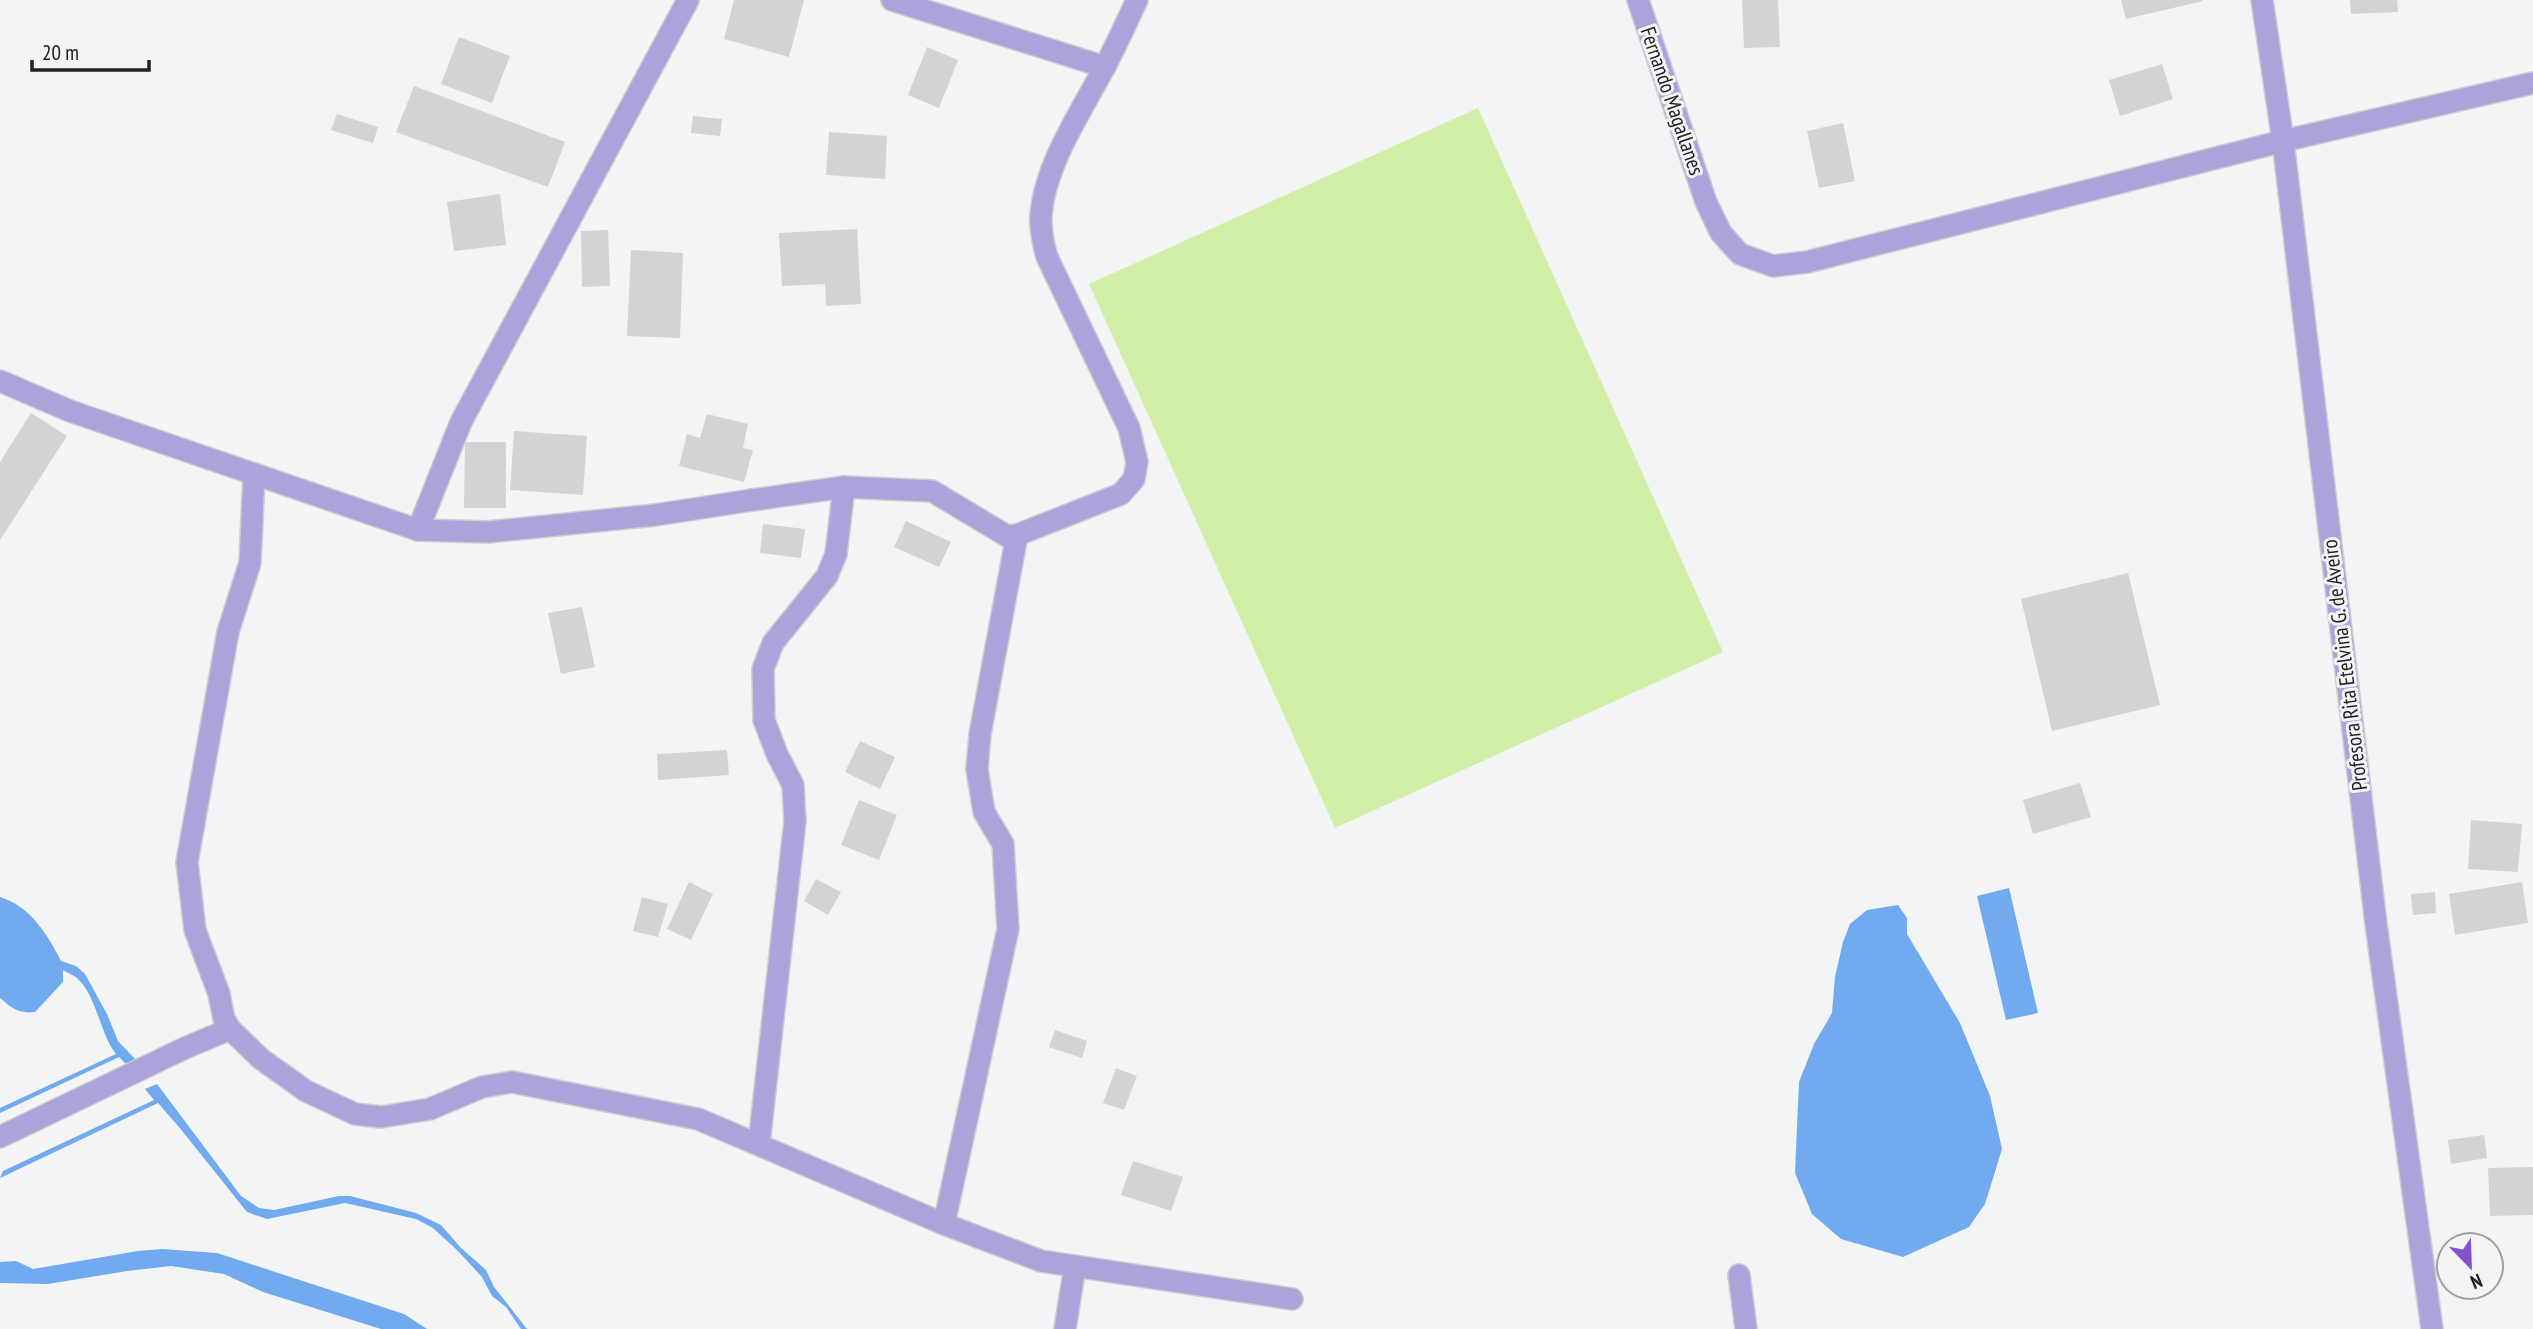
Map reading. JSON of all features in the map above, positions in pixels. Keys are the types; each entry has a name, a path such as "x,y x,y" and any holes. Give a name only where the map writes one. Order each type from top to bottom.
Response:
{"street":[{"path":"418,530 461,422 688,0"},
{"path":"892,0 1105,67"},
{"path":"0,381 70,411 418,530 488,532 655,515 844,487 932,491 993,529 1007,536 1017,535 1121,494 1134,479 1137,461 1129,428 1047,257 1041,236 1041,216 1045,191 1063,144 1105,67 1136,0"},
{"name":"Fernando Magallanes","path":"1638,0 1706,202 1721,233 1740,254 1773,266 1807,262 2283,141 2533,83"},
{"name":"Profesora Rita Etelvina G. de Aveiro","path":"2263,0 2283,141 2376,924 2432,1329"},
{"path":"254,474 250,563 228,632 187,862 195,930 219,994 224,1019 230,1029 261,1059 306,1091 355,1114 381,1117 430,1109 482,1087 512,1082 698,1119 944,1224 1041,1261 1292,1299"},
{"path":"759,1144 795,821 793,785 764,720 763,669 773,643 827,576 836,554 844,487"},
{"path":"944,1224 1008,929 1003,844 984,812 977,769 983,721 1017,535"},
{"path":"0,1137 230,1029"},
{"path":"1065,1329 1075,1266"},
{"path":"1739,1275 1746,1329"}],"green space":[{"path":"1478,108 1723,652 1335,828 1089,284"}],"water":[{"path":"2009,888 2038,1013 2006,1020 1977,896"},
{"path":"0,897 11,901 29,914 44,932 61,961 76,966 85,974 118,1041 135,1059 127,1065 119,1057 0,1113 0,1108 116,1054 90,996 76,978 63,970 63,982 35,1012 16,1010 0,998"},
{"path":"1898,905 1907,918 1907,934 1960,1023 1990,1096 2002,1149 1985,1204 1969,1227 1903,1257 1841,1239 1812,1214 1795,1173 1799,1082 1814,1044 1832,1013 1835,977 1843,942 1850,924 1867,910"},
{"path":"157,1084 241,1196 259,1208 274,1210 350,1196 416,1213 441,1225 461,1248 486,1270 494,1287 527,1329 521,1329 506,1307 492,1296 482,1277 458,1251 433,1228 416,1219 345,1203 267,1219 247,1212 158,1103 0,1178 3,1171 154,1100 145,1089"},
{"path":"162,1249 217,1253 404,1314 427,1329 381,1329 263,1292 224,1274 171,1266 48,1284 0,1283 0,1262 16,1261 33,1269"}],"building":[{"path":"734,0 804,0 789,57 724,39"},
{"path":"1742,0 1778,0 1780,47 1744,48"},
{"path":"2121,0 2202,0 2203,1 2126,19"},
{"path":"2350,0 2397,0 2398,12 2351,14"},
{"path":"459,37 510,56 492,103 441,84"},
{"path":"927,47 958,60 939,108 908,95"},
{"path":"2162,64 2173,99 2120,116 2109,80"},
{"path":"414,86 565,142 548,187 396,132"},
{"path":"337,114 378,127 373,143 331,130"},
{"path":"693,116 722,119 720,136 691,133"},
{"path":"1843,123 1855,181 1819,188 1807,131"},
{"path":"829,132 887,136 885,179 826,175"},
{"path":"500,194 506,245 454,251 447,202"},
{"path":"857,229 861,304 826,306 825,284 782,286 779,233"},
{"path":"608,230 610,286 582,287 581,231"},
{"path":"631,250 683,253 680,338 627,336"},
{"path":"31,413 67,436 0,540 0,462"},
{"path":"707,414 748,424 743,448 753,450 744,482 679,466 687,434 700,438"},
{"path":"514,431 587,436 583,495 510,490"},
{"path":"465,442 506,442 506,508 464,508"},
{"path":"906,521 951,542 939,567 894,547"},
{"path":"763,524 805,529 801,558 760,553"},
{"path":"2128,573 2160,705 2052,731 2021,599"},
{"path":"582,607 595,667 561,674 548,613"},
{"path":"860,741 895,757 880,789 845,772"},
{"path":"727,750 729,775 658,780 657,754"},
{"path":"2080,783 2091,817 2033,834 2023,800"},
{"path":"859,800 897,815 879,860 841,845"},
{"path":"2471,820 2522,824 2518,872 2468,869"},
{"path":"816,879 841,892 828,915 804,901"},
{"path":"689,882 713,894 691,940 667,929"},
{"path":"2522,882 2528,923 2455,935 2449,894"},
{"path":"2435,892 2436,913 2413,915 2411,894"},
{"path":"642,897 668,904 658,937 633,931"},
{"path":"1055,1030 1087,1041 1082,1058 1049,1047"},
{"path":"1116,1068 1137,1076 1124,1110 1103,1103"},
{"path":"2484,1135 2487,1158 2451,1164 2448,1140"},
{"path":"1133,1161 1183,1177 1171,1211 1121,1195"},
{"path":"2533,1167 2533,1215 2490,1216 2488,1168"}]}
